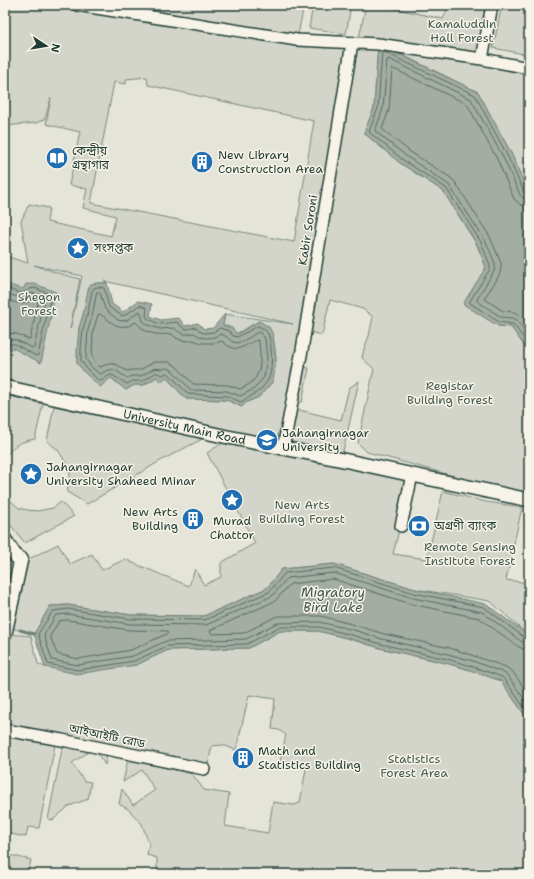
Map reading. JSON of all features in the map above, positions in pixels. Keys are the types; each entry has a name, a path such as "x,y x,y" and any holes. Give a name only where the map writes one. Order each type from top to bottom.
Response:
{"street":[{"path":"77,5 297,40 378,44 482,59 529,68"},
{"path":"482,59 492,5"},
{"name":"Kabir Soroni","path":"282,448 304,350 352,43"},
{"name":"University Main Road","path":"5,387 223,436 529,500"},
{"path":"401,526 412,475"},
{"path":"5,540 19,559 5,633"},
{"path":"5,617 19,559"},
{"name":"আইআইটি রোড","path":"5,730 204,769"}],"shaded area":[{"name":"Jahangirnagar University","path":"5,5 529,5 529,874 5,874"}],"green space":[{"path":"5,5 79,5 139,13 141,5 304,5 297,40 378,44 374,108 364,133 400,163 443,191 477,245 486,267 498,326 511,327 526,348 529,377 529,497 367,452 358,443 374,369 362,358 373,317 363,309 330,300 322,335 309,332 317,297 349,66 290,408 273,445 5,387 5,256 28,263 21,221 29,204 49,208 47,222 111,236 116,216 83,208 87,189 69,185 80,132 46,124 51,98 45,119 36,123 5,126","holes":["147,77 148,85 314,121 294,242 91,203 114,82 126,84 126,79","34,265 82,276 70,329 80,279","104,281 293,324 225,314 223,325 236,334 259,321 273,335 276,359 273,381 259,397 247,402 242,407 227,400 186,399 166,377 157,377 144,385 134,385 126,390 111,378 80,367 77,363 79,328 83,315 97,283 107,283"]},
{"path":"313,5 351,5 346,34 309,28"},
{"name":"Kamaluddin Hall Forest","path":"366,5 379,5 443,19 447,5 489,5 479,56 359,38"},
{"path":"502,5 529,5 529,55 493,48"},
{"path":"382,45 529,72 529,129 527,138 529,139 529,195 511,153 478,92"},
{"path":"301,366 309,368 302,402 294,401"},
{"path":"359,381 342,456 288,443 295,409 341,420 349,388"},
{"path":"5,395 43,404 35,439 18,444 5,457"},
{"path":"54,406 204,438 162,460 87,504 67,492 70,480 68,466 58,450 47,441"},
{"name":"New Arts Building Forest","path":"227,440 407,479 399,530 393,554 427,559 443,491 486,502 522,507 506,580 529,583 529,636 490,601 415,589 334,564 282,569 267,588 204,616 131,615 68,605 50,606 34,634 11,628 25,561 58,544 70,564 92,554 102,570 126,559 189,586 195,569 204,585 221,577 221,563 255,543 207,453"},
{"path":"5,496 19,508 27,510 37,511 53,508 61,502 74,516 25,543 5,518"},
{"path":"5,540 17,558 5,617"},
{"name":"Statistics Forest Area","path":"280,631 318,631 380,648 446,663 501,681 529,721 529,874 157,874 157,858 147,855 149,844 142,824 128,809 119,804 122,789 133,805 155,790 142,770 123,782 128,759 192,774 204,790 229,794 225,826 268,833 273,802 294,805 300,803 306,769 280,762 286,735 279,730 272,729 275,699 249,695 236,750 223,745 212,746 208,764 5,726 5,656 9,634 31,636 38,664 45,667 136,665 168,650 249,648"},
{"path":"5,736 55,745 39,828 28,827 26,837 5,833"},
{"path":"64,740 108,750 105,765 94,748 72,763 84,781 91,782 88,799 69,806 53,820 48,819"},
{"path":"5,854 31,860 28,874 5,874"}],"water":[{"path":"378,44 478,92 511,153 529,195 529,377 526,348 511,327 498,326 463,304 486,267 477,244 443,191 400,163 364,133 374,108"},
{"path":"5,279 10,285 15,287 23,289 26,284 35,284 56,292 41,363 13,348 5,348"},
{"path":"107,283 112,304 123,312 138,301 152,304 150,316 161,320 179,318 185,326 198,323 204,329 213,328 225,314 223,325 232,328 237,334 259,321 269,327 273,335 276,360 273,381 259,397 247,402 242,407 227,400 186,399 166,377 161,382 157,377 143,385 134,385 126,390 111,378 100,387 77,363 79,328 88,290 91,284"},
{"name":"Migratory Bird Lake","path":"334,564 415,589 486,604 529,636 529,721 501,681 446,663 380,648 318,631 280,631 249,648 168,650 136,665 77,674 45,667 34,634 50,606 68,605 131,615 204,616 267,588 282,569"}],"waterway":[{"path":"20,630 34,634"}],"place":[{"name":"কেন্দ্রীয় গ্রন্থাগার","path":"57,158"},
{"name":"New Library Construction Area","path":"202,162"},
{"name":"সংসপ্তক","path":"78,248"},
{"name":"Jahangirnagar University","path":"267,440"},
{"name":"Jahangirnagar University Shaheed Minar","path":"31,474"},
{"name":"Murad Chattor","path":"232,500"},
{"name":"New Arts Building","path":"193,519"},
{"name":"অগ্রণী ব্যাংক","path":"419,526"},
{"name":"Math and Statistics Building","path":"243,758"}],"park label":[{"name":"Shegon Forest","path":"39,304"},
{"name":"Registar Building Forest","path":"450,393"},
{"name":"Remote Sensing Institute Forest","path":"470,554"}]}
